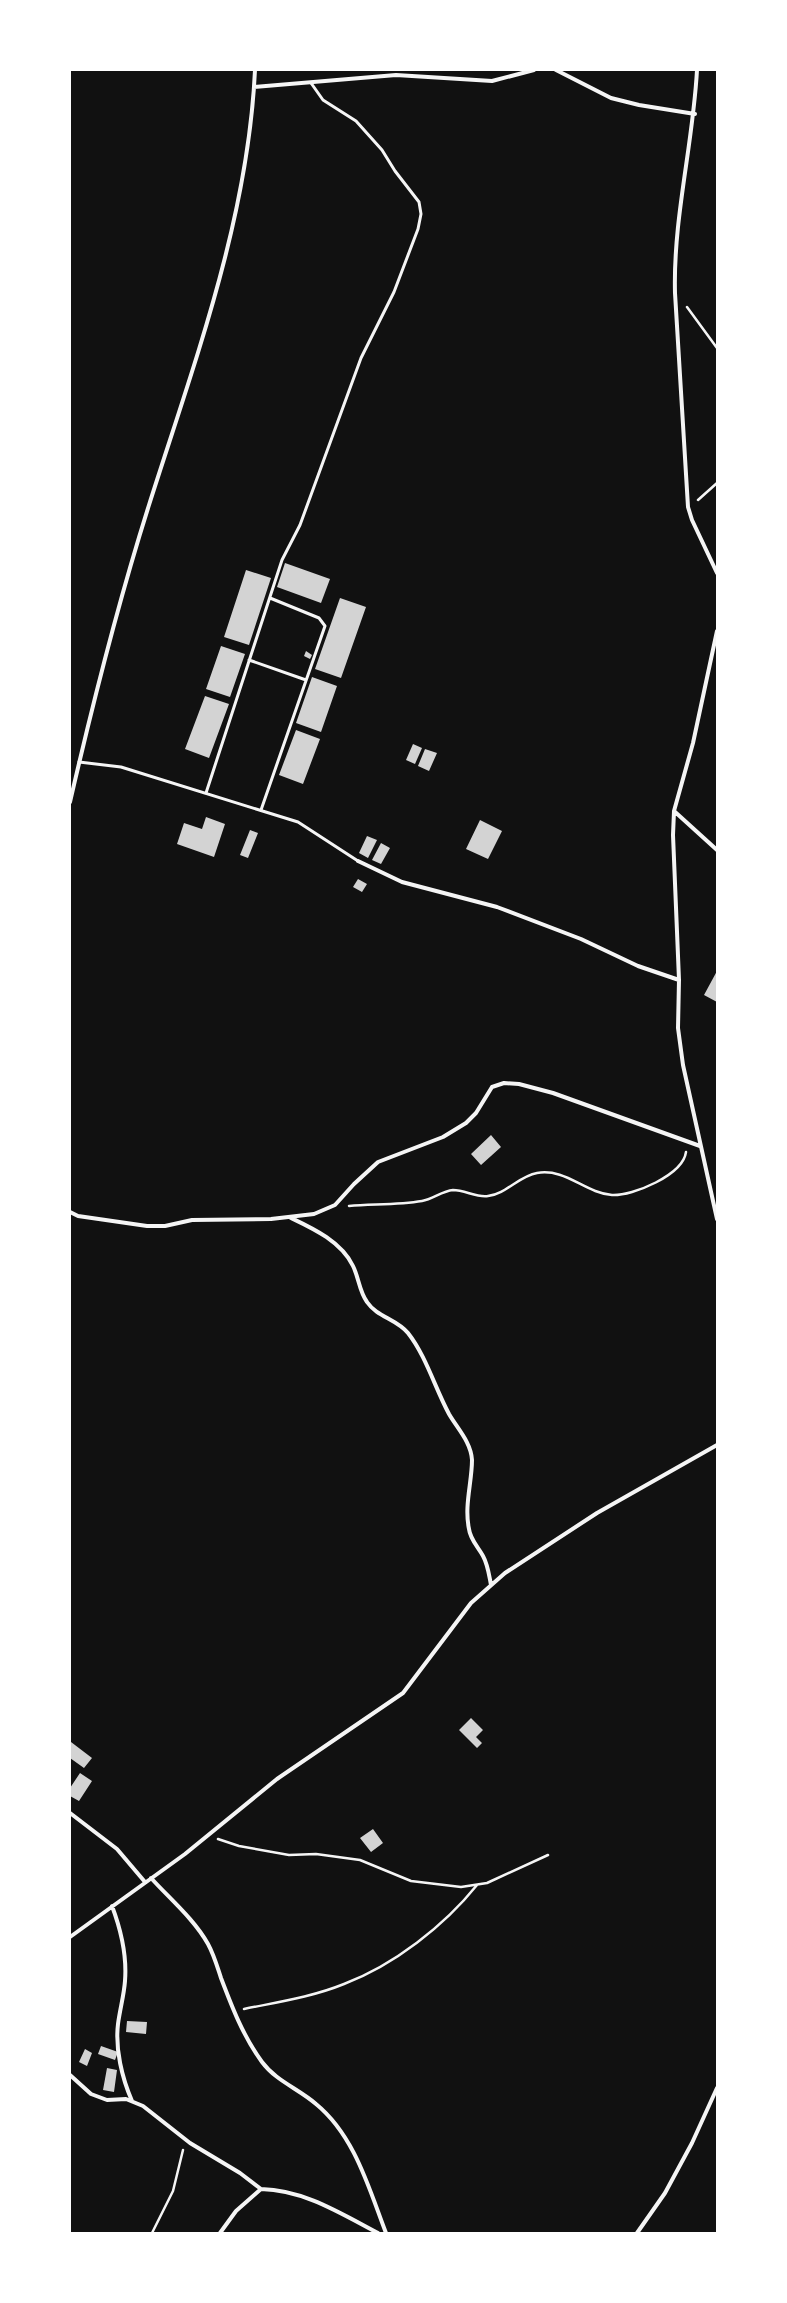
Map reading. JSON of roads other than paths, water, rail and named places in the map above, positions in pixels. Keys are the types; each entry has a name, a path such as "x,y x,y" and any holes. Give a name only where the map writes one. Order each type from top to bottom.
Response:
{"street":[{"path":"70,802 120,598 207,324 225,259 246,164 255,70"},
{"path":"254,87 311,83 396,74 492,81 534,70"},
{"path":"556,70 610,98 695,114"},
{"path":"697,70 695,114 674,260 675,293 688,507 692,520 717,573"},
{"path":"717,631 693,742 674,811 679,980 678,1028 683,1065 717,1219"},
{"path":"70,777 76,777"},
{"path":"674,811 717,850"},
{"path":"358,861 402,882 497,907 581,939 638,966 679,980"},
{"path":"70,1212 78,1216 148,1226 165,1226 192,1220 288,1217 314,1214 335,1205 354,1184 378,1162 443,1137 466,1123 476,1113 492,1087 504,1083 519,1084 553,1092 700,1146"},
{"path":"288,1217 314,1229 336,1244 353,1265 362,1295 368,1304 377,1312 401,1325 408,1333 449,1414 469,1448 472,1459 468,1495 469,1530 484,1558 491,1585"},
{"path":"70,1937 151,1878 277,1779 403,1693 471,1603 505,1573 596,1513 717,1445"},
{"path":"70,1813 117,1849 145,1882"},
{"path":"151,1878 202,1933 213,1955 234,2012 248,2039 263,2062 295,2091 316,2104 332,2120 347,2140 359,2165 386,2233"},
{"path":"112,1906 125,1956 125,1982 118,2025 118,2043 123,2078 132,2102"},
{"path":"70,2075 91,2094 107,2100 126,2099 143,2106 186,2140 261,2189 277,2189 303,2195 378,2233"},
{"path":"636,2233 665,2193 692,2143 717,2088"},
{"path":"220,2233 236,2211 261,2189"}],"lane":[{"path":"206,793 282,560 300,525 361,358 394,292 418,229 421,214 419,202 395,171 382,150 356,121 323,100 311,83"},
{"path":"261,810 325,623 319,618 270,598"},
{"path":"249,660 306,680"},
{"path":"79,762 121,767 298,822 358,861"}]}
